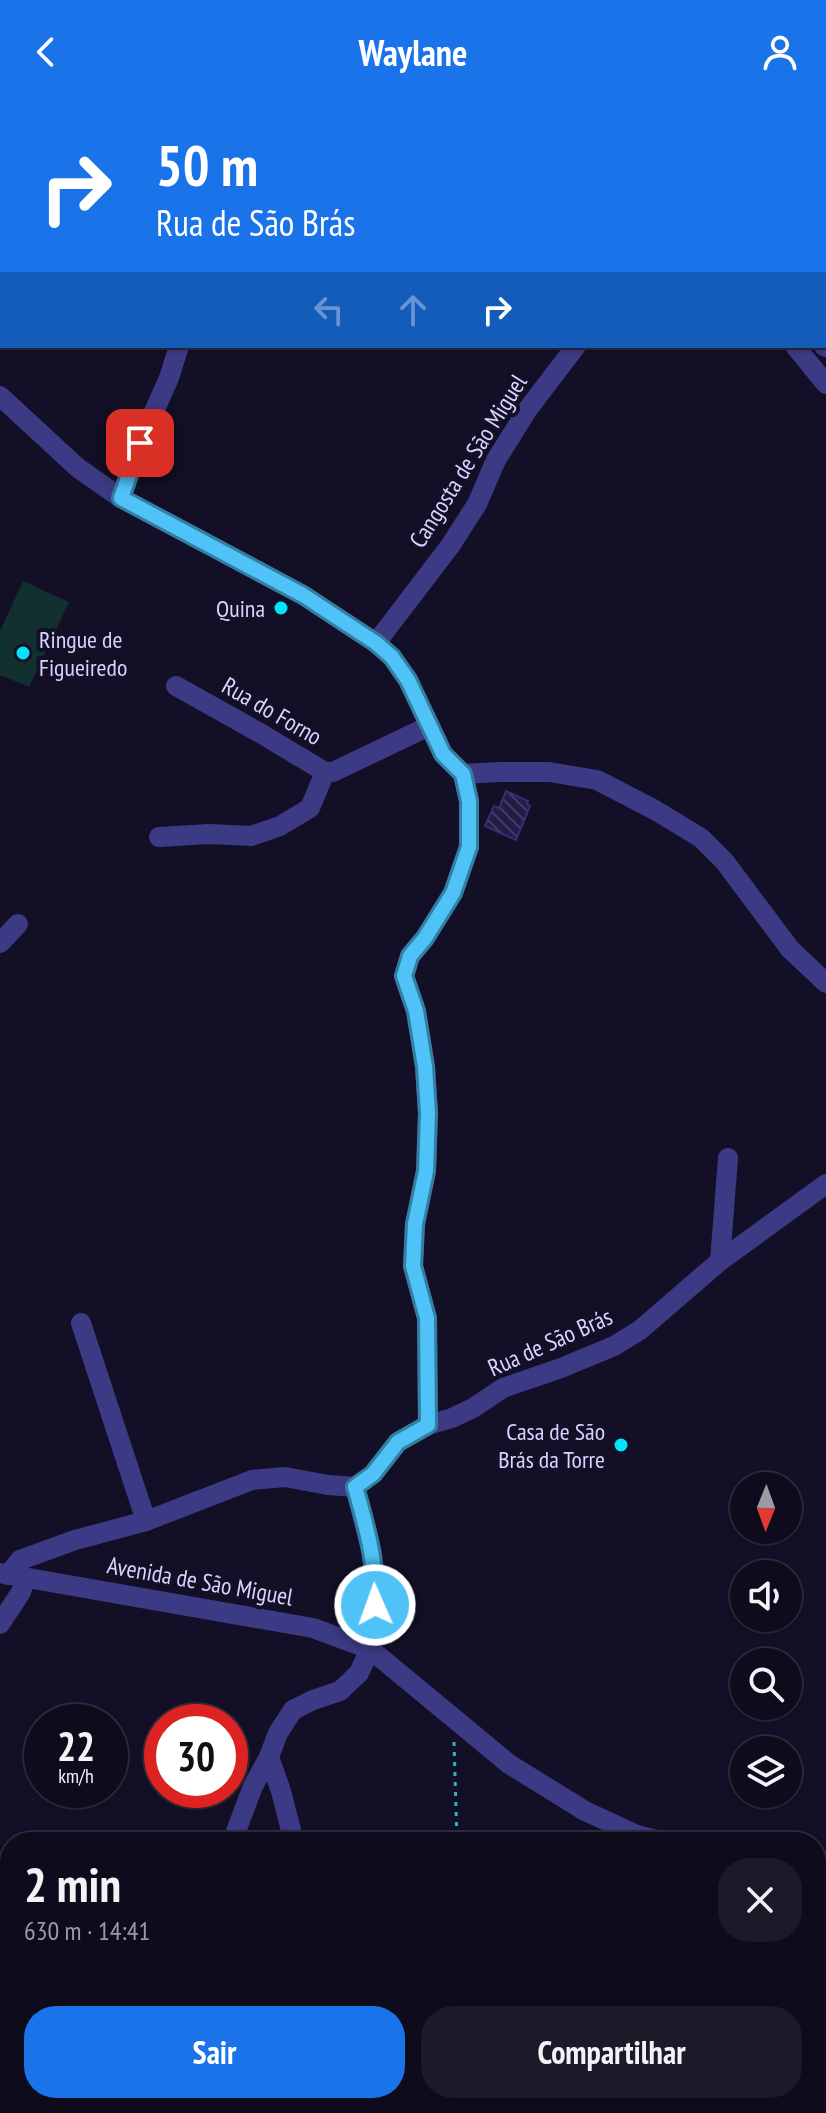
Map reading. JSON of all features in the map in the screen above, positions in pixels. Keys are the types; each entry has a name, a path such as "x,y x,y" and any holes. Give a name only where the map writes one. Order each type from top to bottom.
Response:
{"street":[{"path":"121,498 178,348"},
{"name":"Cangosta de São Miguel","path":"376,643 450,546 477,504 496,460 528,409 574,348"},
{"path":"797,348 826,384"},
{"path":"0,396 78,468 121,498 303,595 376,643 392,657 408,680 443,754 463,774 469,801 469,847 453,893 410,956 404,976 416,1011 428,1113 426,1171 415,1224 413,1266 427,1318 428,1425"},
{"name":"Rua do Forno","path":"176,686 325,772 333,772 429,726"},
{"path":"159,837 209,834 251,836 280,826 310,808 325,772"},
{"path":"463,774 549,772 597,780 655,810 701,838 725,862 790,949 826,983"},
{"path":"0,943 18,924"},
{"path":"720,1261 728,1158"},
{"name":"Rua de São Brás","path":"355,1487 373,1474 398,1442 428,1425 473,1408 503,1388 614,1346 640,1330 720,1261 826,1184"},
{"path":"81,1323 146,1521"},
{"path":"0,1624 21,1592 11,1575 20,1560 75,1540 146,1521 252,1480 285,1477 355,1487 372,1553 376,1586 370,1649 359,1673 340,1691 293,1710 278,1733 253,1786 236,1832"},
{"name":"Avenida de São Miguel","path":"11,1575 313,1628 370,1649 509,1764 585,1811 630,1832"},
{"path":"269,1757 291,1832"}],"path":[{"path":"454,1720 457,1832"}],"green space":[{"name":"Ringue de Figueiredo","path":"23,581 69,602 29,687 0,675 0,631"}],"building":[{"path":"506,791 528,801 530,806 516,840 485,826 494,806 499,808"}],"place":[{"name":"Quina","path":"281,608"},
{"name":"Ringue de Figueiredo","path":"23,653"},
{"name":"Casa de São Brás da Torre","path":"621,1445"}],"route":[{"path":"140,443 121,498 303,595 376,643 392,657 408,680 443,754 463,774 469,801 469,847 453,893 410,956 404,976 416,1011 428,1113 426,1171 415,1224 413,1266 427,1318 428,1425 398,1442 373,1474 355,1487 372,1553 375,1605"}]}
